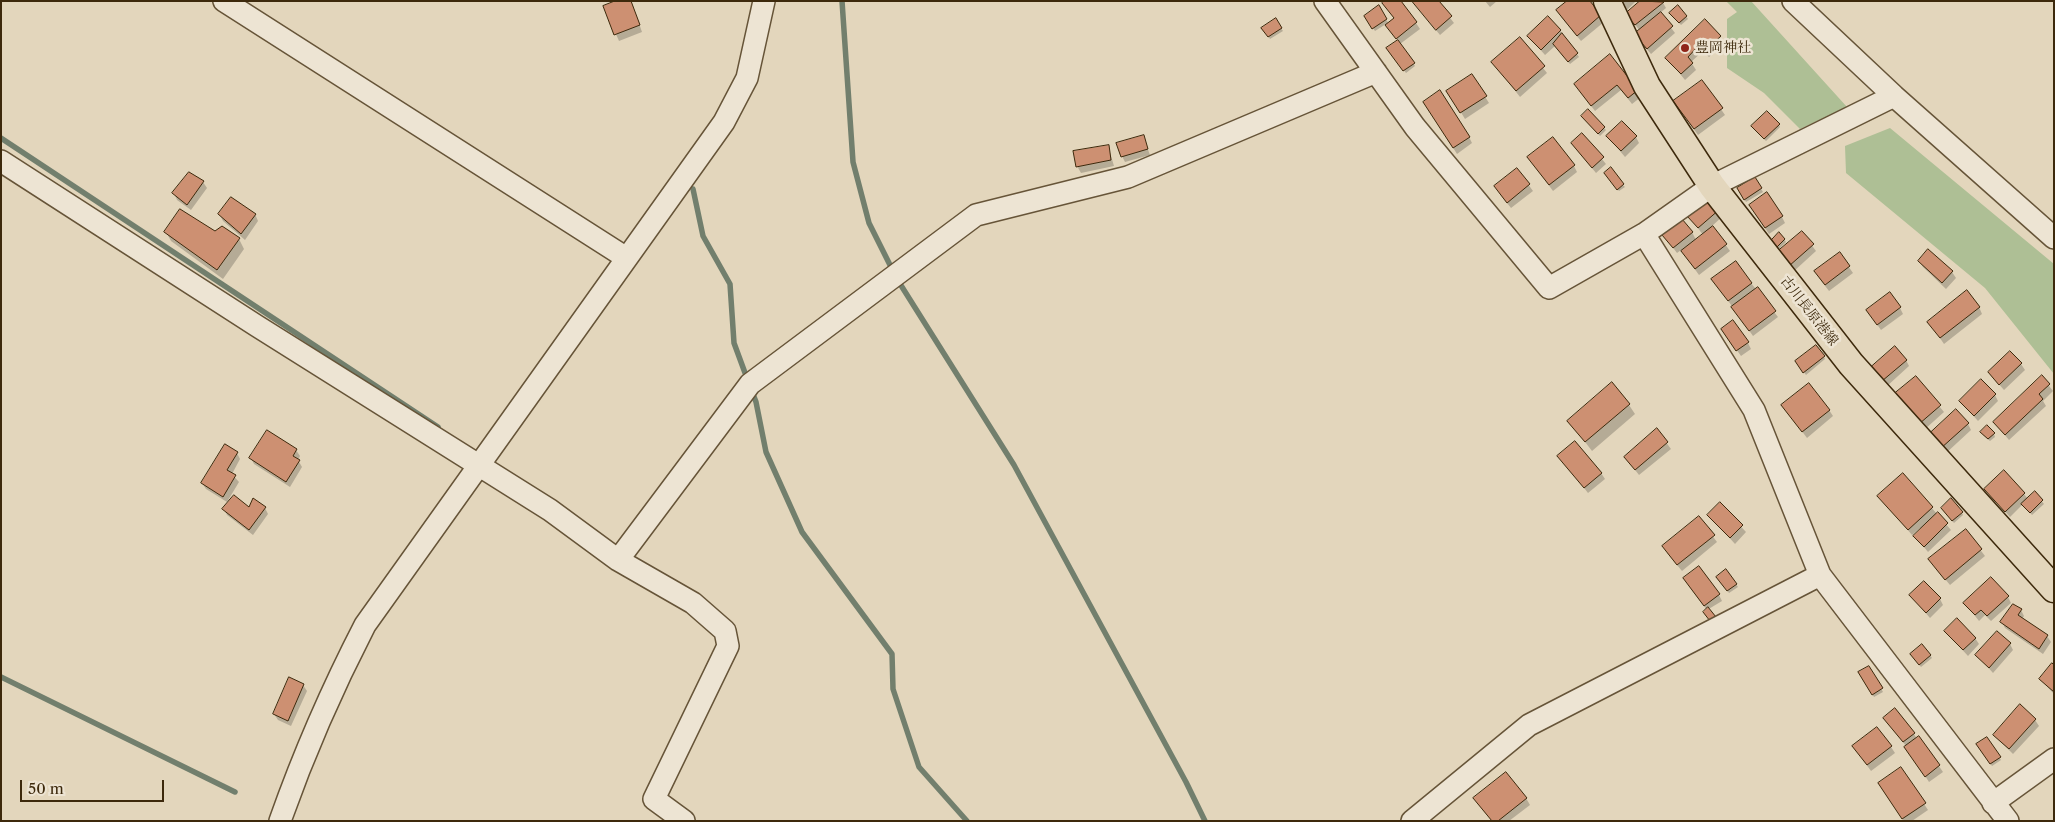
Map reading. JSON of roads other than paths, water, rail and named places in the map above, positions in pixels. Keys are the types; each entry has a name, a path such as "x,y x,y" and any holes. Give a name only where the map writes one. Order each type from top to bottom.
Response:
{"main road":[{"name":"古川長原港線","path":"1607,1 1647,86 1712,186 1851,364 2054,589"}],"street":[{"path":"224,1 625,257"},
{"path":"280,821 305,752 338,677 365,624 625,257 724,122 747,78 764,1"},
{"path":"1325,1 1415,127 1549,288 1644,234 1712,186 1894,96"},
{"path":"1793,1 1894,96 2054,238"},
{"path":"618,560 744,391 976,214 1128,177 1376,72"},
{"path":"1,161 550,510 618,560 693,603 725,631 728,646 654,800 684,821"},
{"path":"1644,234 1754,410 1820,575 2008,821"},
{"path":"1412,821 1529,725 1820,575"},
{"path":"1993,803 2054,759"}],"waterway":[{"path":"842,1 853,162 869,223 893,271"},
{"path":"1,138 438,427"},
{"path":"693,189 703,236 730,284 734,343 748,381"},
{"path":"897,279 1014,465 1186,782 1205,821"},
{"path":"751,389 756,402 766,452 802,532 892,654 893,689 919,767 967,821"},
{"path":"1,677 235,792"}],"place":[{"name":"豊岡神社","path":"1685,48"}]}
